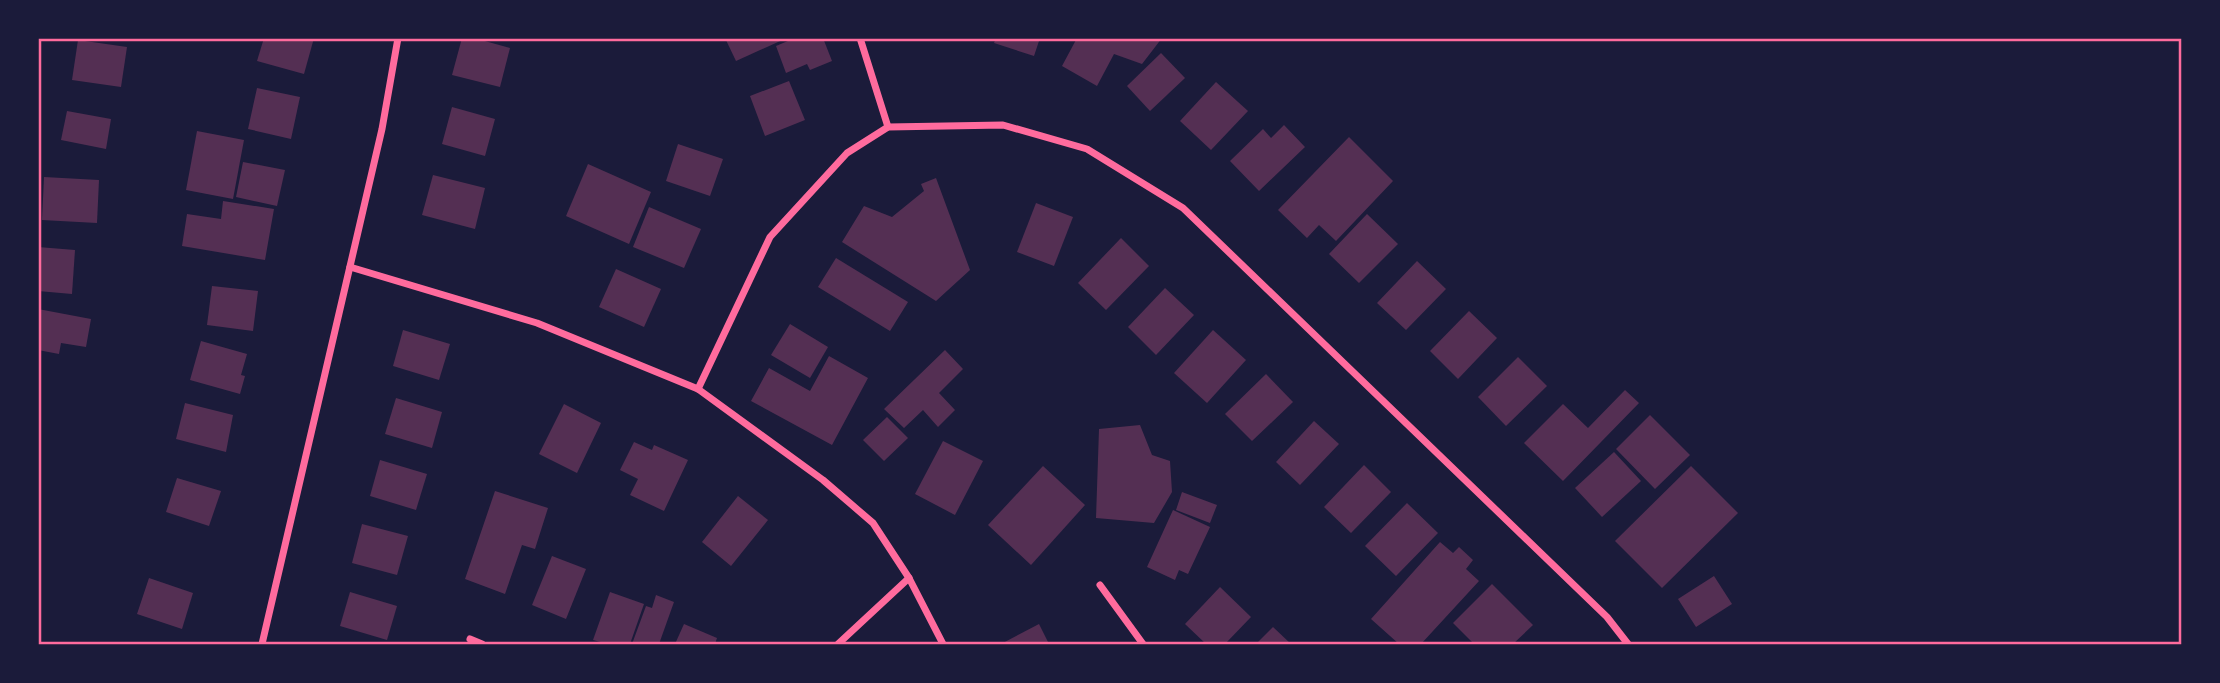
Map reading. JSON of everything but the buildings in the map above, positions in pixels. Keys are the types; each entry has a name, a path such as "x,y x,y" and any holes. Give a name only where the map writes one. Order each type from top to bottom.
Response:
{"street":[{"path":"262,645 382,130 398,38"},
{"path":"860,38 888,128"},
{"path":"698,389 770,237 847,153 888,128 1003,125 1087,149 1183,208 1597,607 1628,645"},
{"path":"350,267 537,323 698,389 823,480 873,523 909,578 943,645"},
{"path":"838,645 909,578"},
{"path":"1100,585 1143,645"},
{"path":"470,639 482,645"}]}
